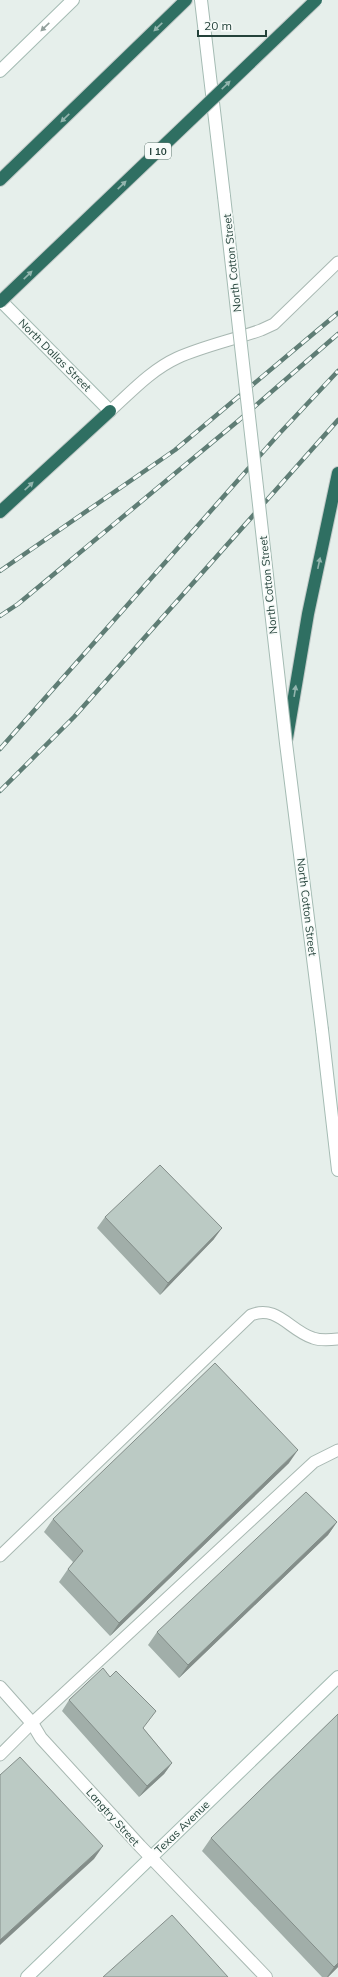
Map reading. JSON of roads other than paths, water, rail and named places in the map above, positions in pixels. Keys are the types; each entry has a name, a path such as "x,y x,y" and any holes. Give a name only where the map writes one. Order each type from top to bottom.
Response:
{"highway":[{"path":"0,180 186,0"},
{"name":"I 10","path":"0,301 316,0"},
{"path":"0,512 110,411"},
{"path":"286,744 308,614 338,474"}],"main road":[{"path":"0,71 73,0"},
{"name":"North Cotton Street","path":"201,0 286,744 338,1170"},
{"name":"North Dallas Street","path":"0,301 110,411"},
{"name":"Texas Avenue","path":"26,1977 338,1677"},
{"name":"Langtry Street","path":"0,1687 32,1723 42,1738 151,1857 266,1977"}],"lane":[{"path":"110,411 140,383 159,368 177,358 261,330 274,324 338,262"},
{"path":"0,1556 251,1315 262,1311 267,1312 312,1338 338,1339"},
{"path":"0,1755 32,1723 314,1462 338,1450"}],"railway":[{"path":"0,571 175,450 338,313"},
{"path":"0,616 18,604 238,421 338,334"},
{"path":"0,749 278,435 338,371"},
{"path":"0,791 74,717 338,420"}]}
